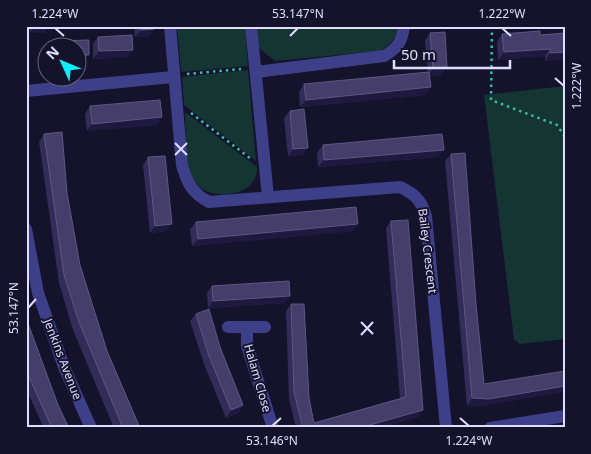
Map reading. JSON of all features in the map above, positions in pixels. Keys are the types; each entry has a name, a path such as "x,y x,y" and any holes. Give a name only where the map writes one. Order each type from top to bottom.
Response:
{"street":[{"name":"Bailey Crescent","path":"170,26 182,165 187,184 198,196 209,202 400,187 414,194 422,202 426,216 446,428"},
{"path":"251,26 268,197"},
{"path":"255,70 384,56 395,50 403,40 404,26"},
{"path":"26,90 173,76"},
{"name":"Jenkins Avenue","path":"26,229 38,293 64,367 90,428"},
{"path":"228,327 265,327"},
{"name":"Halam Close","path":"247,327 247,346 273,428"},
{"path":"490,428 565,416"}],"path":[{"path":"492,26 492,100 557,125 565,137"},
{"path":"173,76 255,70"},
{"path":"175,101 266,170"}],"green space":[{"path":"177,26 245,26 248,66 181,72"},
{"path":"257,26 397,26 397,31 393,41 380,51 275,61 259,48"},
{"path":"248,70 256,161 184,105 182,77"},
{"path":"565,86 565,339 520,344 514,339 484,95"},
{"path":"185,112 257,167 255,177 250,185 241,191 231,194 219,194 209,192 193,180 187,156"}],"building":[{"path":"140,26 154,26 154,29 140,30"},
{"path":"540,31 540,35 565,33 565,52 550,53 550,49 504,52 502,34"},
{"path":"445,32 447,67 433,68 430,33"},
{"path":"132,35 133,50 99,51 98,37"},
{"path":"429,72 431,87 306,100 304,84"},
{"path":"160,100 162,117 92,124 90,106"},
{"path":"304,109 308,148 293,149 290,111"},
{"path":"62,132 67,193 80,265 107,351 140,428 123,428 79,322 64,275 44,134"},
{"path":"442,134 444,150 324,160 323,145"},
{"path":"465,153 484,384 565,371 565,386 489,399 472,398 451,154"},
{"path":"165,156 172,224 155,226 148,157"},
{"path":"356,207 358,224 198,239 196,222"},
{"path":"408,220 423,410 359,428 303,428 294,392 291,304 304,304 309,398 314,423 406,397 391,221"},
{"path":"289,281 290,296 213,301 212,286"},
{"path":"209,309 220,347 243,405 231,410 209,356 196,314"},
{"path":"26,318 58,405 69,428 52,428 26,370"}]}
